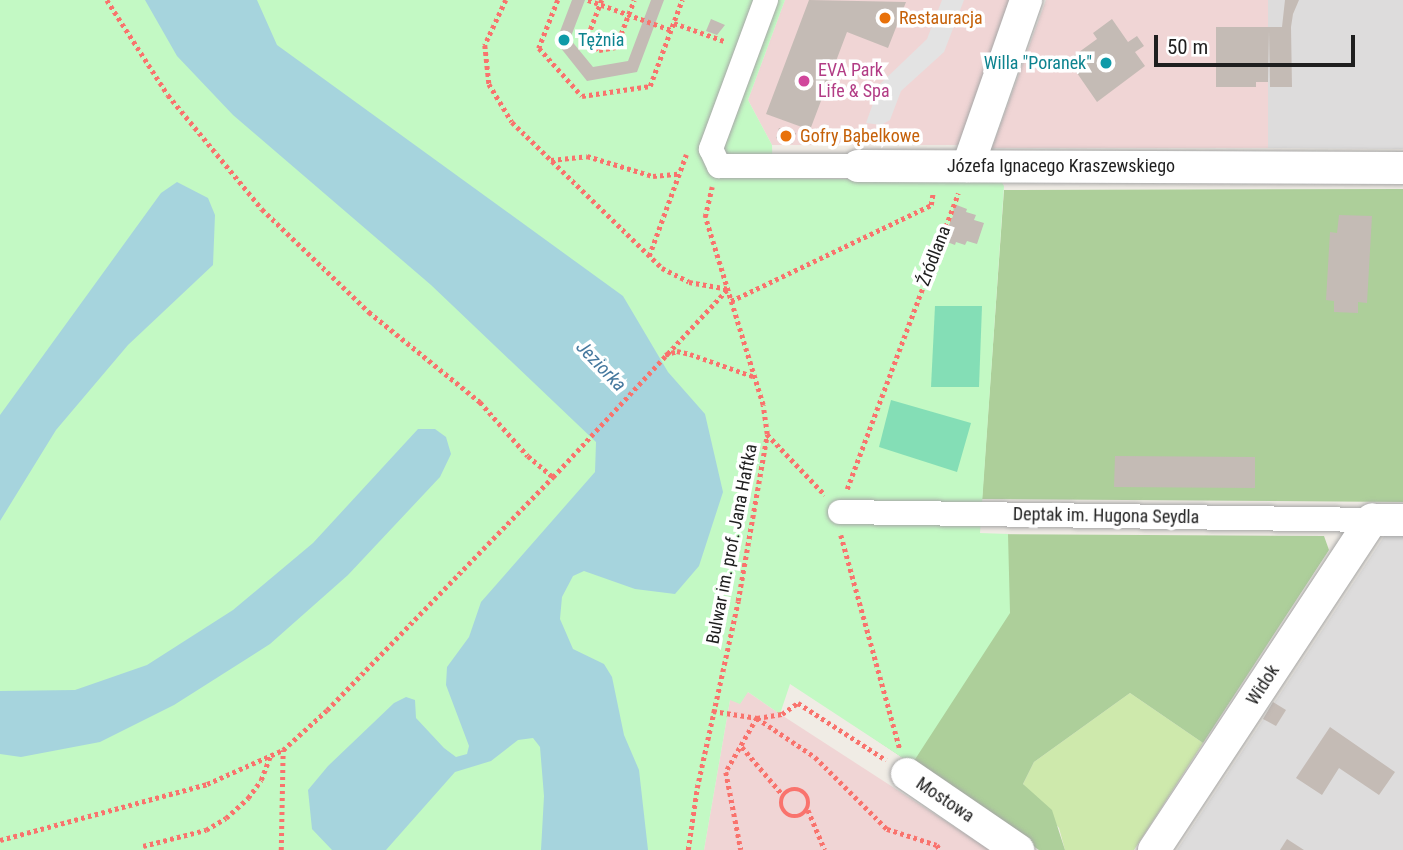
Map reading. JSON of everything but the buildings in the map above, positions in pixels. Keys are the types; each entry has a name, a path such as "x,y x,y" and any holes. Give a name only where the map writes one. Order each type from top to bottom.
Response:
{"street":[{"path":"719,166 711,149 766,0"},
{"path":"968,166 1026,0"},
{"name":"Józefa Ignacego Kraszewskiego","path":"719,166 1403,168"},
{"name":"Deptak im. Hugona Seydla","path":"839,512 1372,520"},
{"path":"1372,520 1403,520"},
{"name":"Widok","path":"1154,850 1372,520"},
{"name":"Mostowa","path":"907,774 1018,850"}],"path":[{"path":"107,0 168,95 262,209 369,312 480,402 528,456 553,477"},
{"path":"506,0 485,45 489,84 512,122 662,268 689,282 728,289"},
{"path":"558,0 539,48 582,96 650,86 682,0"},
{"path":"589,0 601,2 671,30"},
{"path":"601,2 589,36 599,50 617,47 634,0"},
{"path":"674,23 703,33"},
{"path":"550,160 587,156 653,176 679,174"},
{"name":"Bulwar im. prof. Jana Haftka","path":"688,850 713,711 738,601 767,434 765,412 755,377 705,217 706,202 719,166"},
{"name":"Źródlana","path":"839,512 866,433 968,166"},
{"path":"731,301 930,205 934,185"},
{"path":"0,840 207,784 284,750 327,710 553,477 728,289"},
{"path":"664,356 677,351 755,377"},
{"path":"767,434 839,512 838,524 907,774"},
{"path":"713,711 757,718 782,714 798,703 907,774"},
{"path":"741,850 726,772 757,718"},
{"path":"757,718 816,758 887,829 937,845 940,850"},
{"path":"742,747 783,795"},
{"path":"281,850 284,750"},
{"path":"143,846 206,830 226,818 248,798 261,780 270,756"},
{"path":"783,795 798,790 806,794 808,810 825,850"},
{"path":"783,795 780,806 787,816 799,818 808,810"}],"shaded area":[{"path":"785,0 1013,0 961,145 772,145 748,100"},
{"path":"942,0 964,0 944,52 901,91 890,120 881,125 866,123 880,84 927,39"},
{"path":"1046,0 1268,0 1268,148 992,148"},
{"path":"1268,0 1403,0 1403,149 1268,148"},
{"path":"1385,535 1403,535 1403,850 1177,850"},
{"path":"748,692 990,850 704,850 730,700"}],"green space":[{"path":"0,0 785,0 748,100 772,145 773,178 1001,181 1004,186 980,533 1008,534 1010,613 912,764 790,684 780,714 748,692 740,704 730,700 704,850 0,850"},
{"path":"1403,189 1403,502 982,499 1004,190"},
{"path":"935,306 982,306 979,387 931,387"},
{"path":"891,400 971,423 957,472 879,447"},
{"path":"980,534 1324,536 1329,550 1203,743 1130,693 1034,762 1023,784 1052,810 1065,850 1039,850 835,712"},
{"path":"1130,693 1203,743 1134,850 1065,850 1059,828 1023,784 1034,762"}],"water":[{"name":"Jeziorka","path":"145,0 257,0 277,45 623,296 668,372 705,414 723,492 699,566 675,594 635,589 584,571 573,576 562,597 560,619 573,649 604,664 612,677 624,735 639,770 648,850 541,850 544,796 540,747 533,738 518,740 491,761 455,772 386,850 332,850 312,829 308,790 328,766 394,703 406,697 415,700 416,718 444,748 456,757 467,754 469,746 446,685 447,667 469,637 481,602 595,472 596,442 431,285 233,115 177,56"},
{"path":"177,182 208,198 215,215 213,265 128,345 56,430 0,521 0,415 161,193"},
{"path":"418,429 435,429 446,437 451,454 440,477 348,575 270,644 174,705 100,742 21,757 0,754 0,691 75,690 147,665 233,610 313,543"}],"place":[{"name":"Restauracja","path":"885,18"},
{"name":"Tężnia","path":"564,40"},
{"name":"Willa \"Poranek\"","path":"1106,63"},
{"name":"EVA Park Life & Spa","path":"804,81"},
{"name":"Gofry Bąbelkowe","path":"786,136"}]}
